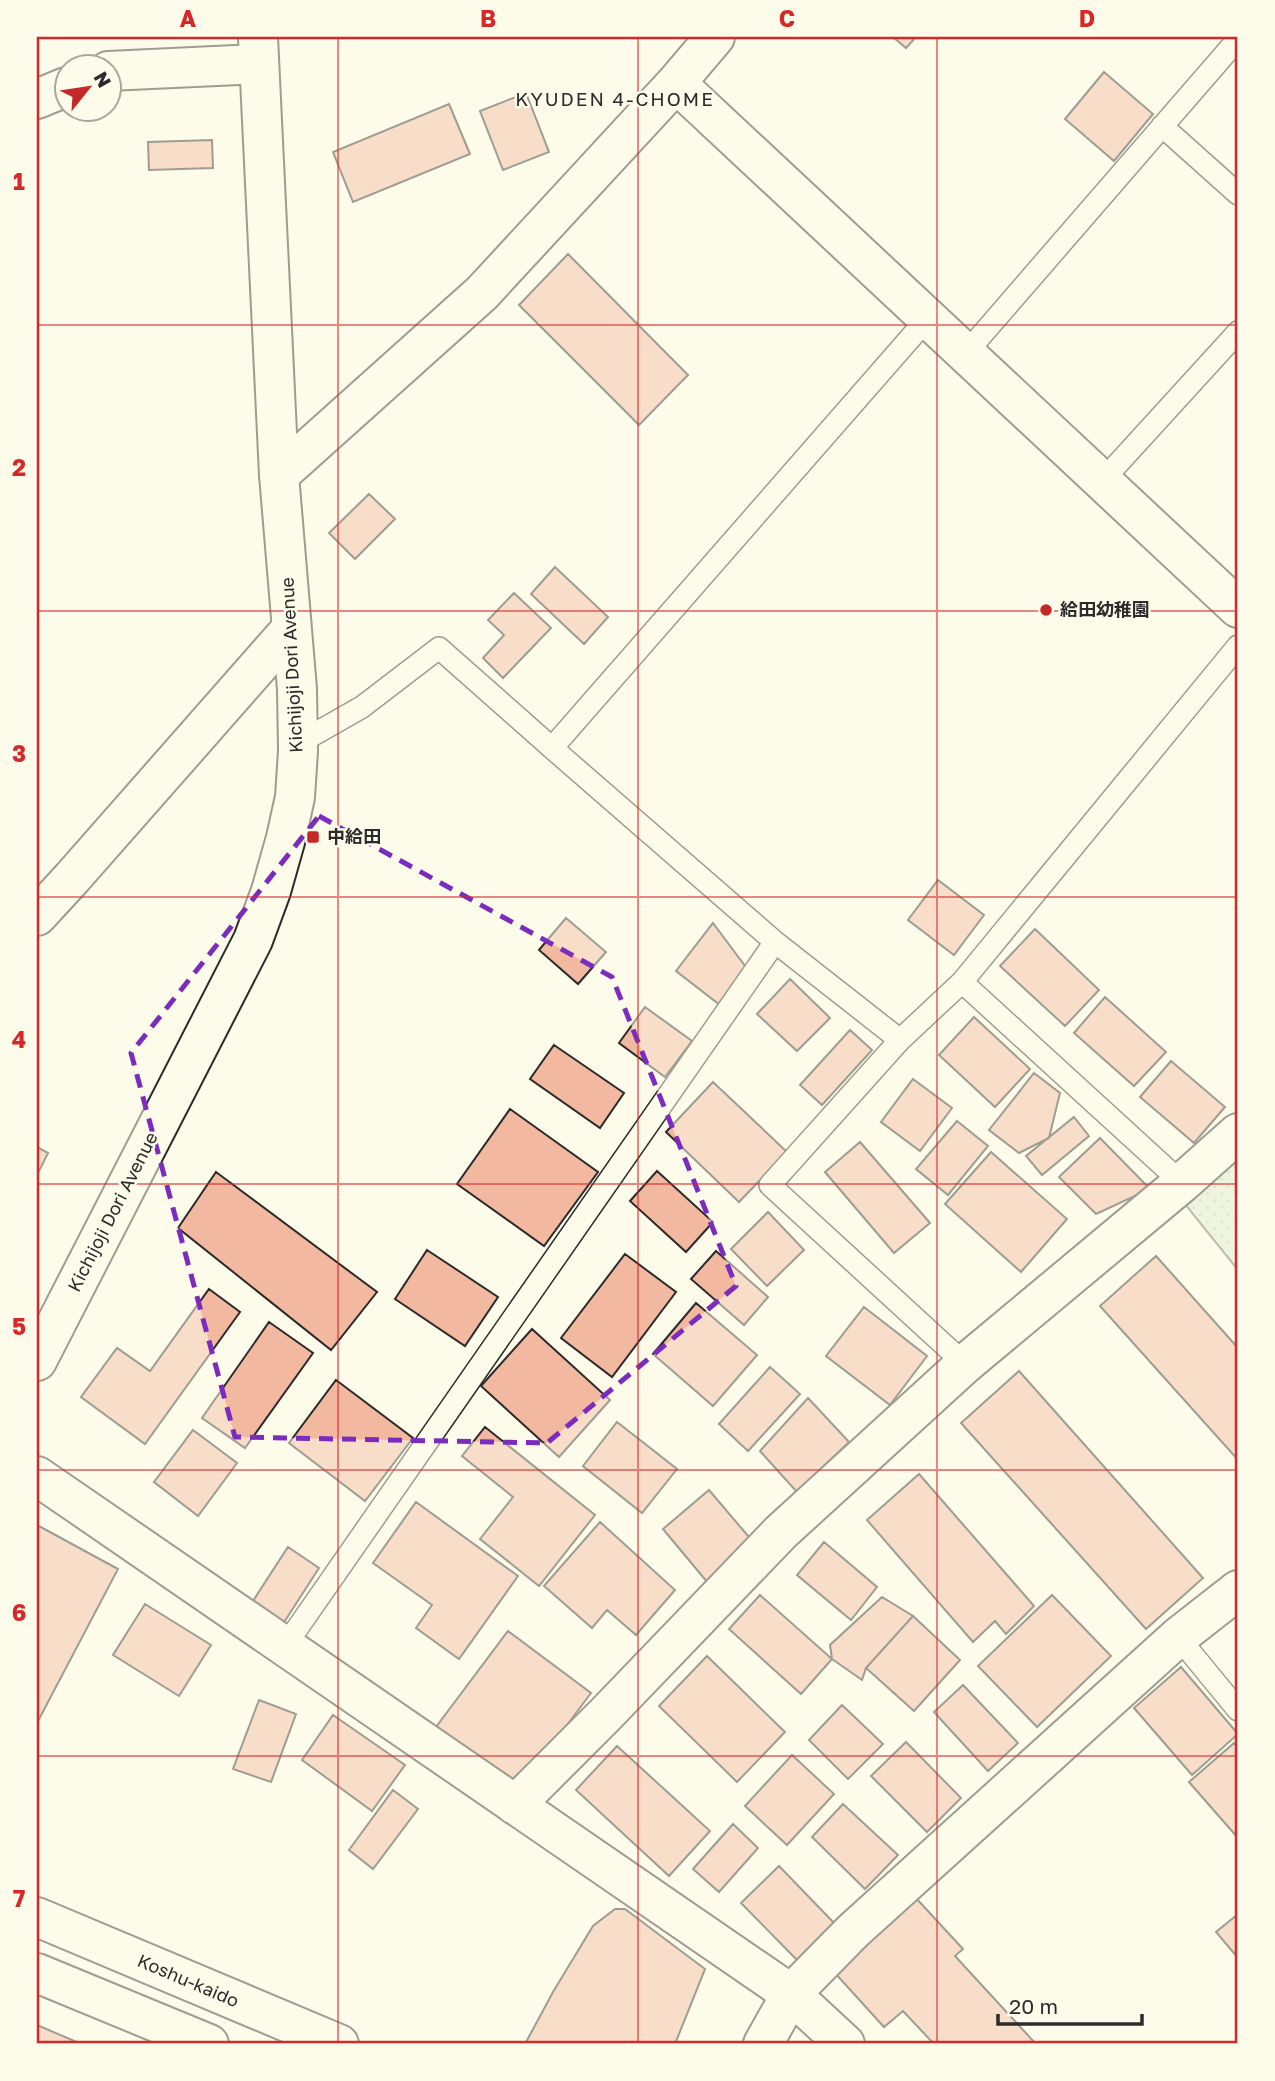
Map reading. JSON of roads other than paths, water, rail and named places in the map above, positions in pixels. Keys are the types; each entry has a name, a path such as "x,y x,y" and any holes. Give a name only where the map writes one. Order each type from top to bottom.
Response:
{"main road":[{"path":"279,475 482,293 676,83 714,37"},
{"path":"122,69 258,50"},
{"name":"Kichijoji Dori Avenue","path":"37,1361 253,940 271,891 295,797 297,689 279,475 258,50"},
{"path":"676,83 1238,608"},
{"path":"37,916 291,629"},
{"path":"515,1805 781,1532 965,1364 1238,1133"},
{"path":"37,1476 791,1994 845,2044"},
{"path":"763,2044 791,1994 853,1931 1178,1637 1238,1590"},
{"name":"Koshu-kaido","path":"37,1917 339,2044"},
{"path":"37,1973 209,2044"}],"lane":[{"path":"966,353 1238,39"},
{"path":"1162,126 1238,194"},
{"path":"552,748 927,319"},
{"path":"1103,480 1238,332"},
{"path":"965,1364 770,1185 900,1040 961,982 1238,646"},
{"path":"298,744 362,707 439,648 775,942 900,1040"},
{"path":"285,1646 775,942"},
{"path":"961,982 1182,1183"},
{"path":"1178,1637 1238,1710"}],"place":[{"name":"給田幼稚園","path":"1046,610"},
{"name":"中給田","path":"313,837"}],"district":[{"name":"KYUDEN 4-CHOME","path":"615,99"}]}
